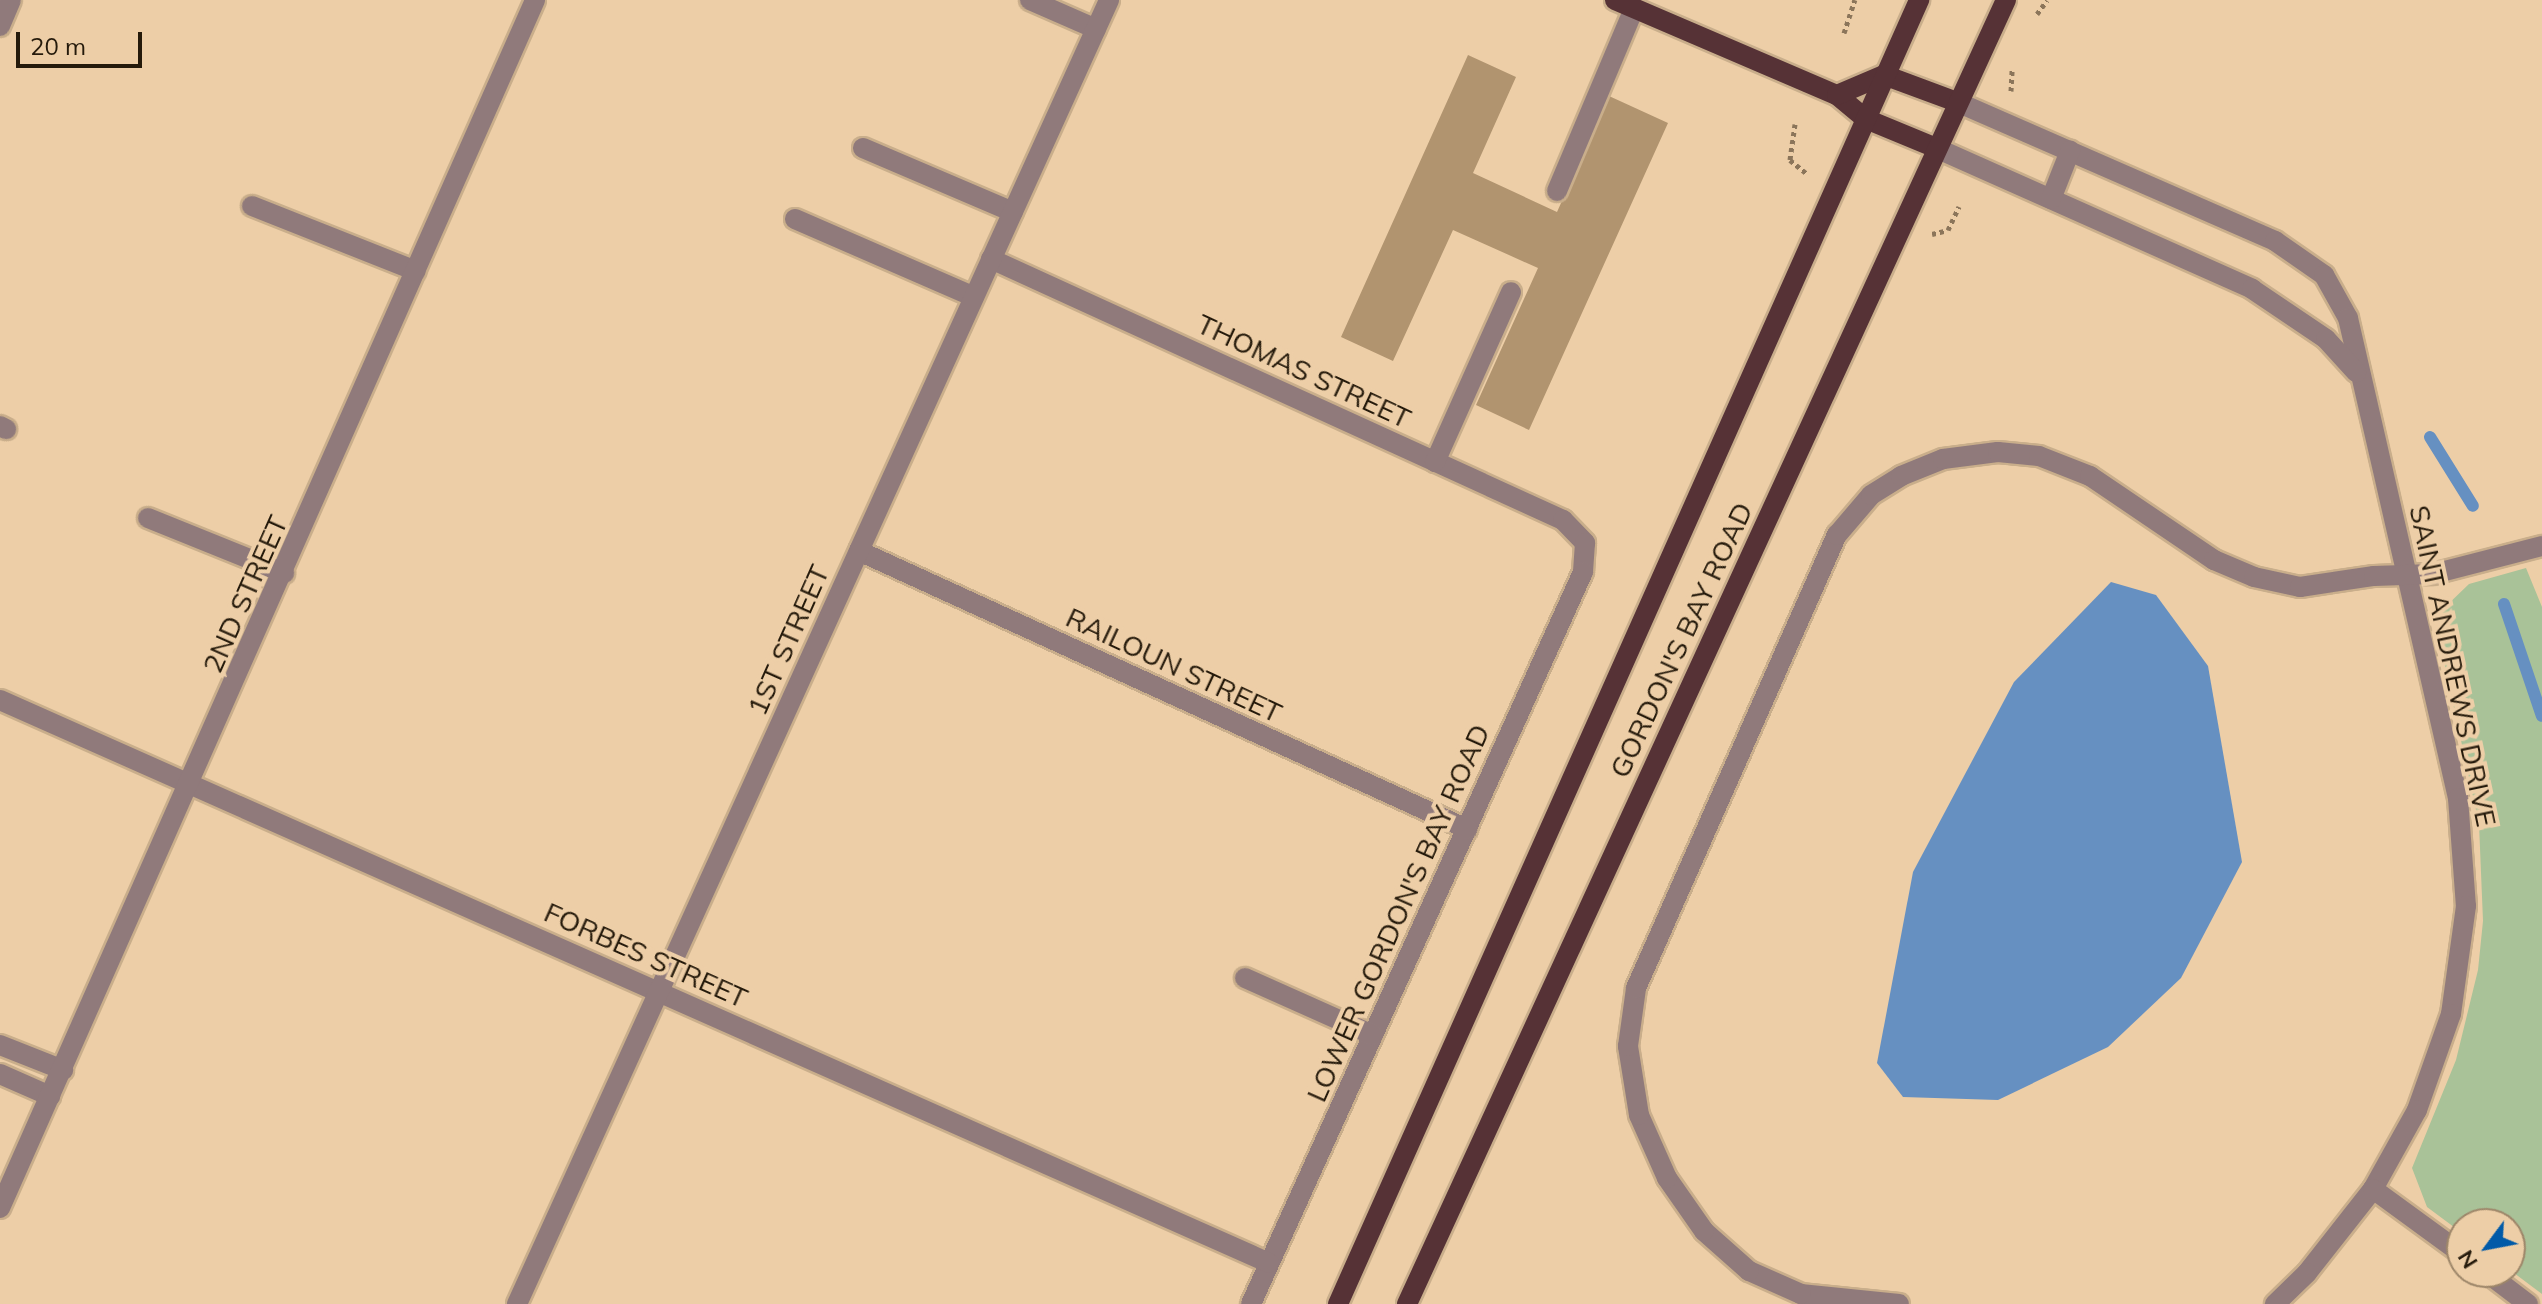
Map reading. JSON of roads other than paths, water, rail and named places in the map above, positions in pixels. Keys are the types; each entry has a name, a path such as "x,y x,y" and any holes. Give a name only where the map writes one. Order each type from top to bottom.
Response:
{"main road":[{"path":"1615,0 1837,95 1866,119 1936,148"},
{"name":"GORDON'S BAY ROAD","path":"1338,1304 1919,0"},
{"name":"GORDON'S BAY ROAD","path":"1407,1304 2006,0"},
{"path":"1837,95 1884,75 1957,102"}],"street":[{"path":"0,26 11,0"},
{"name":"2ND STREET","path":"0,1208 192,784 535,0"},
{"path":"1030,0 1096,29"},
{"name":"1ST STREET","path":"517,1304 1109,0"},
{"path":"1557,191 1634,9"},
{"name":"SAINT ANDREWS DRIVE","path":"1957,102 2275,241 2324,275 2348,318 2356,372 2408,575 2458,798 2466,906 2451,1014 2435,1068 2373,1189 2324,1253 2275,1304"},
{"path":"863,148 1013,212"},
{"name":"SAINT ANDREWS DRIVE","path":"1936,148 2252,289 2326,339 2356,372"},
{"path":"2051,199 2070,151"},
{"path":"252,206 416,271"},
{"path":"795,219 974,297"},
{"name":"THOMAS STREET","path":"991,259 1572,525 1585,543"},
{"path":"1435,462 1511,292"},
{"path":"1899,1304 1801,1294 1749,1271 1704,1231 1667,1178 1639,1115 1628,1046 1636,988 1837,535 1871,495 1901,476 1943,459 1998,452 2039,456 2090,476 2214,560 2254,577 2300,587 2433,574 2542,546"},
{"path":"148,518 284,573"},
{"name":"LOWER GORDON'S BAY ROAD","path":"1251,1304 1583,572 1585,543"},
{"name":"RAILOUN STREET","path":"859,551 1467,829"},
{"name":"FORBES STREET","path":"0,700 1269,1263"},
{"path":"1245,978 1373,1035"},
{"path":"0,1045 63,1070"},
{"path":"0,1074 50,1096"},
{"path":"2373,1189 2446,1242"},
{"path":"2507,1288 2528,1304"}],"water":[{"path":"2111,582 2156,595 2208,666 2242,862 2181,978 2108,1047 1998,1100 1903,1097 1877,1063 1913,872 2014,682"}],"waterway":[{"path":"2430,437 2473,506"},
{"path":"2504,604 2542,716"}]}
